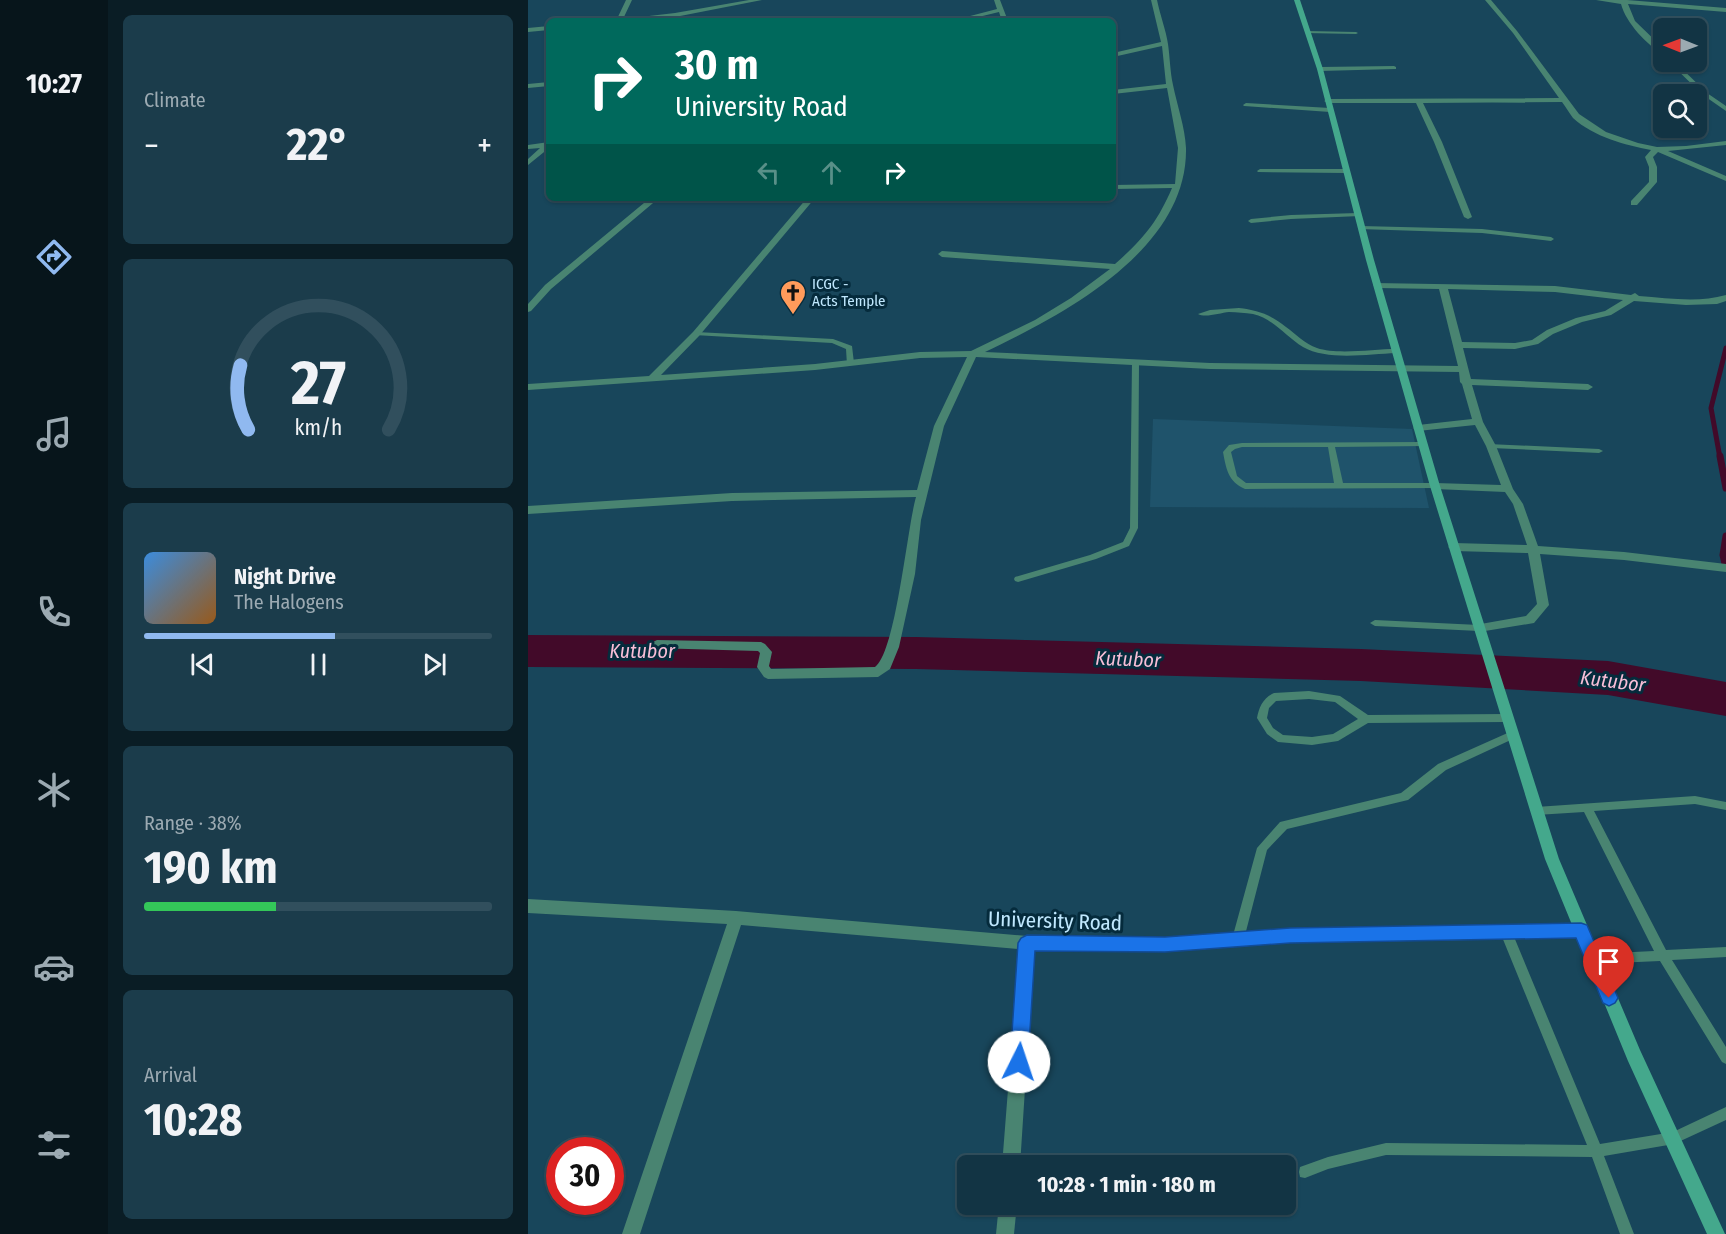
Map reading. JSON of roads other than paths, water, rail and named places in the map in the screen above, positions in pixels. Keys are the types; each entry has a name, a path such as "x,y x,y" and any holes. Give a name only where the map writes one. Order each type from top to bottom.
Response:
{"main road":[{"path":"1297,0 1320,69 1361,228 1435,486 1552,859 1634,1055 1716,1234"}],"street":[{"path":"621,18 629,0"},
{"path":"648,18 759,0"},
{"path":"997,0 1003,18"},
{"path":"657,645 761,647 766,652 762,667 768,674 878,672 886,666 893,647 909,574 915,520 939,426 973,354 1022,332 1071,302 1118,267 1140,247 1165,213 1178,186 1182,149 1170,86 1165,43 1154,0"},
{"path":"1488,0 1515,32 1576,116 1603,134 1657,149 1726,179"},
{"path":"1599,0 1726,10"},
{"path":"1623,1 1630,16 1653,41"},
{"path":"966,18 999,10"},
{"path":"528,30 546,28"},
{"path":"1116,54 1165,43"},
{"path":"1682,72 1705,94 1726,109"},
{"path":"528,86 546,84"},
{"path":"1116,92 1170,86"},
{"path":"1329,105 1418,100 1563,100"},
{"path":"1418,100 1438,142 1468,217"},
{"path":"1634,202 1653,182 1653,167 1649,157 1657,149 1686,148 1726,142"},
{"path":"528,147 546,145"},
{"path":"528,163 546,148"},
{"path":"1116,188 1178,186"},
{"path":"528,309 548,287 651,201"},
{"path":"652,378 696,334 808,201"},
{"path":"942,254 1118,267"},
{"path":"1377,285 1555,289 1586,294 1703,302 1726,298"},
{"path":"1443,286 1459,345 1465,382 1478,422 1491,446 1508,489 1518,504 1533,548 1543,605 1530,620 1479,628"},
{"path":"1459,345 1515,346 1535,342 1550,332 1579,320 1608,313 1635,296"},
{"path":"528,387 850,363 920,355 973,354 1135,363 1403,370 1462,369"},
{"path":"1465,382 1588,387"},
{"path":"1418,428 1478,422"},
{"path":"1435,486 1508,489"},
{"path":"528,510 732,497 922,493"},
{"path":"1454,547 1533,548 1613,553 1726,568"},
{"name":"University Road","path":"528,906 736,918 1027,943 1165,945 1290,936 1581,931"},
{"path":"631,1234 736,918"},
{"path":"1012,1155 1027,943"},
{"path":"1005,1234 1007,1215"}],"lane":[{"path":"1308,32 1356,33"},
{"path":"1320,69 1394,68"},
{"path":"1246,105 1329,105"},
{"path":"1260,171 1346,171"},
{"path":"1251,221 1358,215"},
{"path":"1361,228 1482,231 1551,239"},
{"path":"1201,314 1239,310 1257,314 1276,322 1304,345 1319,351 1396,351"},
{"path":"696,334 833,341 849,348 850,363"},
{"path":"1018,579 1093,557 1126,544 1134,528 1135,363"},
{"path":"1331,444 1339,486"},
{"path":"1423,444 1242,445 1232,447 1227,452 1231,476 1236,482 1245,486 1435,486"},
{"path":"1491,446 1599,451"},
{"path":"1375,622 1479,628"},
{"path":"1366,719 1337,699 1289,694 1274,697 1264,707 1262,718 1270,730 1281,739 1312,741 1335,738 1366,719 1506,717"},
{"path":"1238,939 1262,848 1284,825 1404,797 1442,767 1512,735"},
{"path":"1536,811 1695,800 1726,806"},
{"path":"1587,807 1662,956 1726,1058"},
{"path":"1506,932 1596,1150 1627,1234"},
{"path":"1593,959 1726,952"},
{"path":"1305,1172 1328,1163 1386,1149 1596,1150 1674,1138 1726,1113"}],"waterway":[{"path":"1720,458 1711,408 1726,348"},
{"path":"1720,456 1726,488"},
{"path":"1726,536 1723,555 1726,568"},
{"name":"Kutubor","path":"528,651 916,653 1361,665 1608,678 1726,699"}],"place":[{"name":"ICGC - Acts Temple","path":"793,316"}]}
